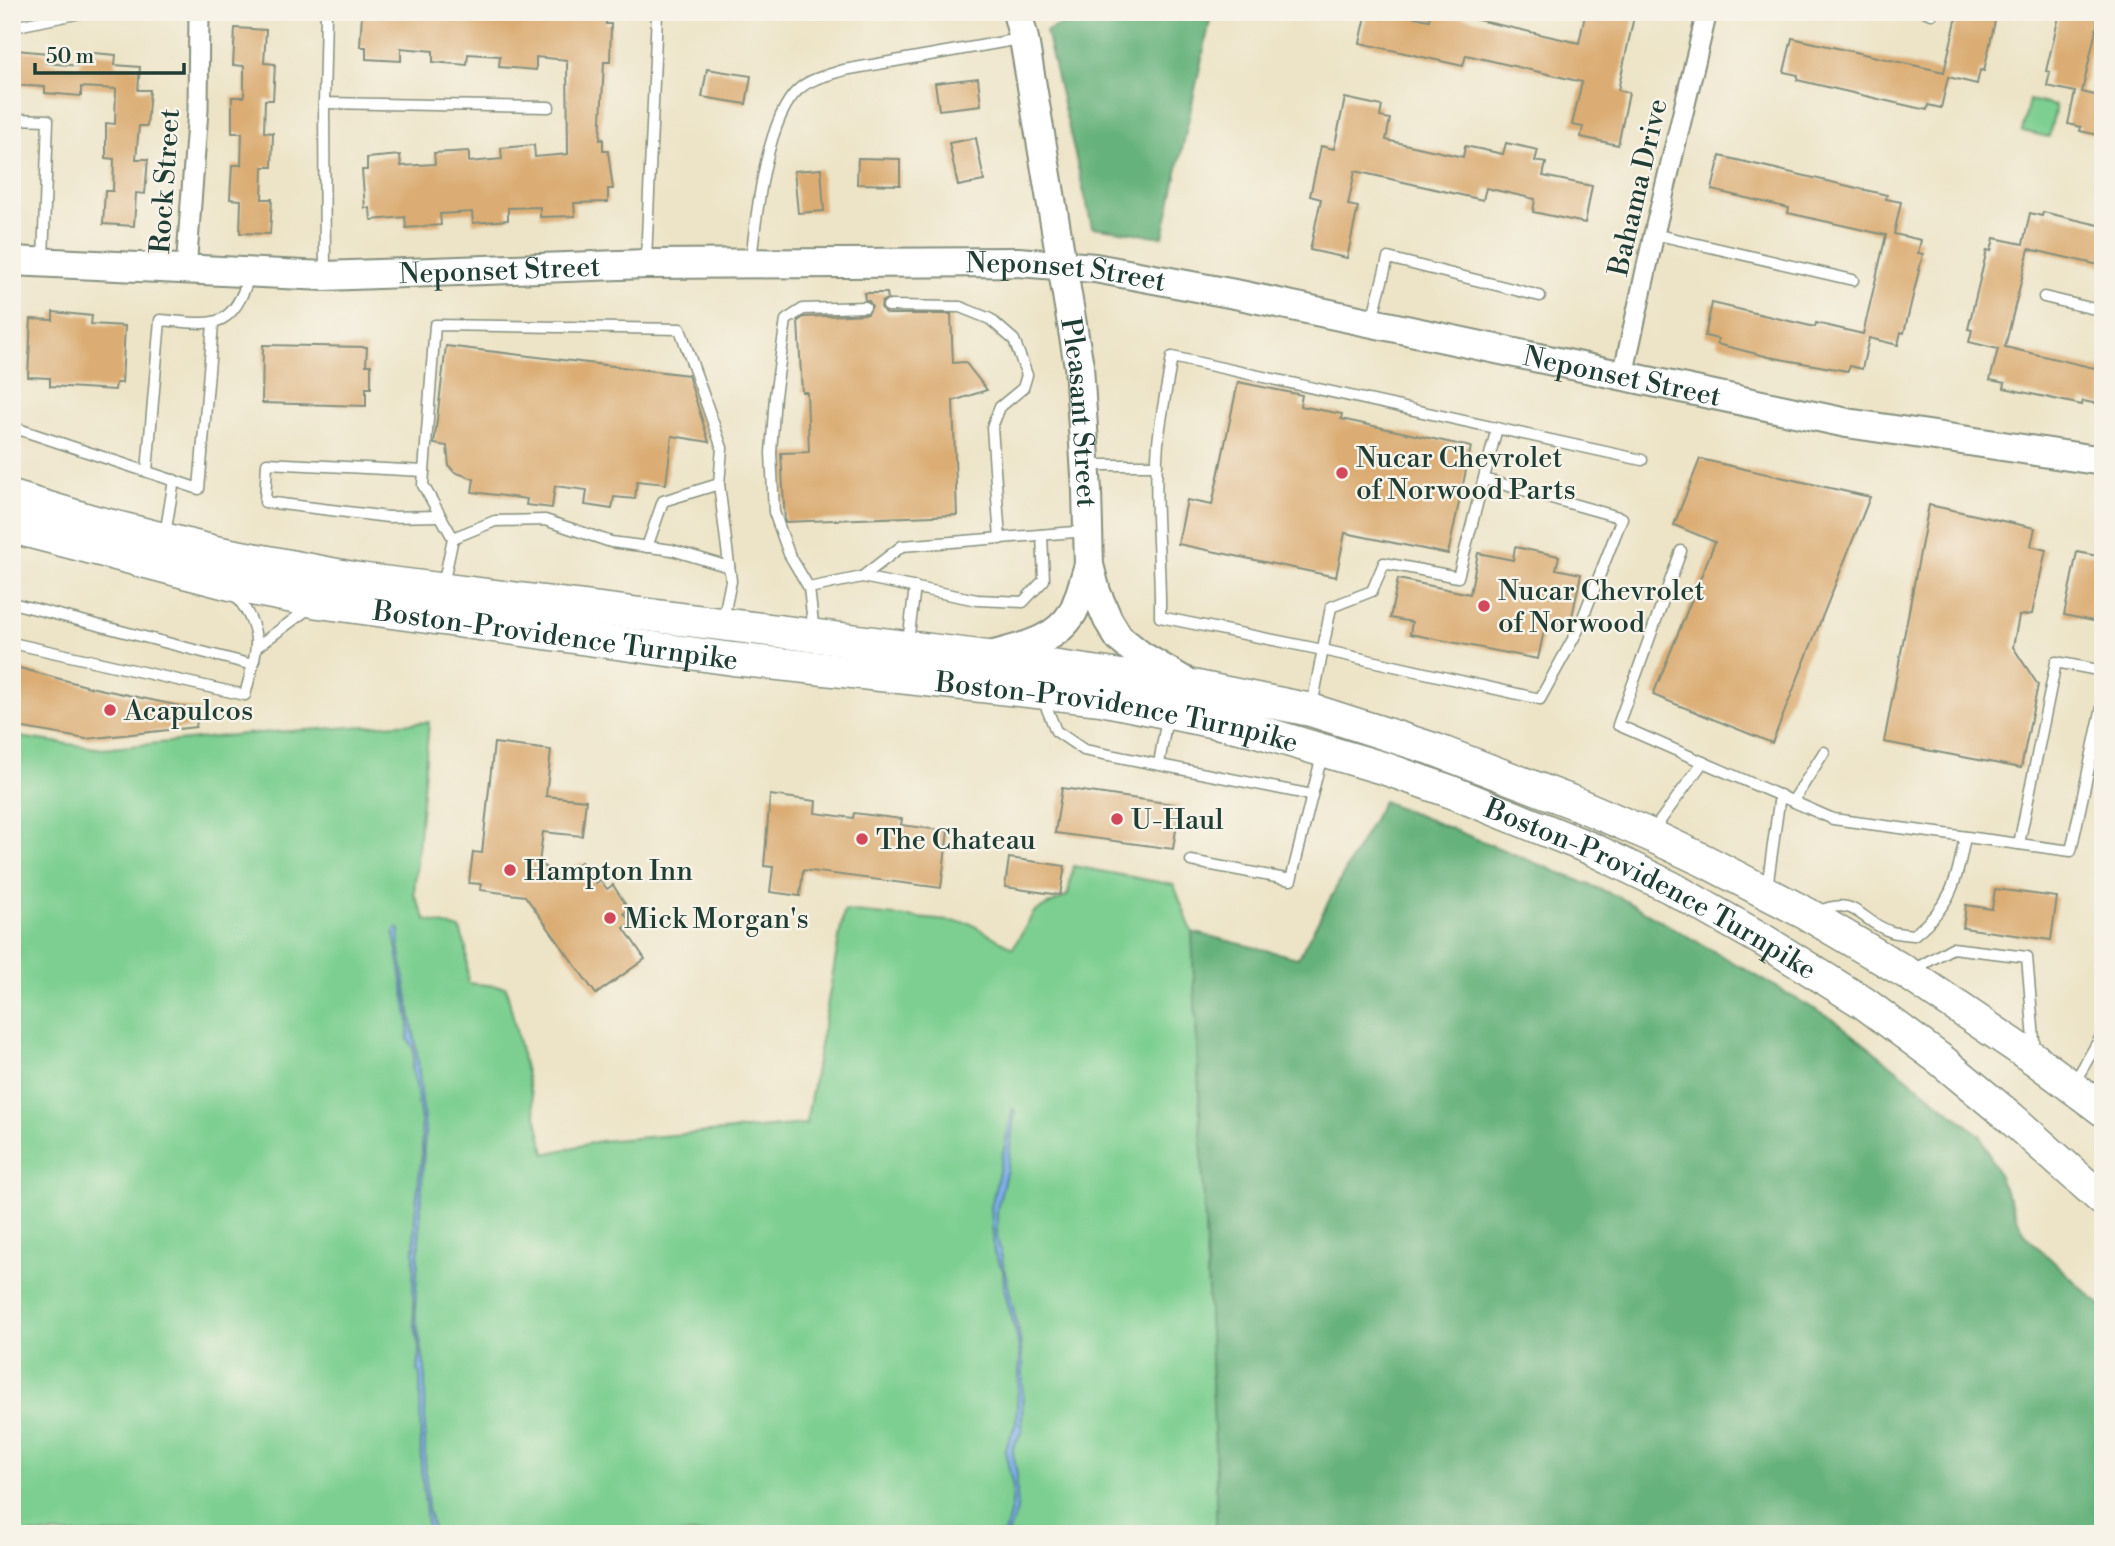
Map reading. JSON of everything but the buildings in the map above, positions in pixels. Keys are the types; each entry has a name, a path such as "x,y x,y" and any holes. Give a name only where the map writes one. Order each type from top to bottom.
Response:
{"main road":[{"name":"Boston-Providence Turnpike","path":"12,497 92,521 215,552 358,579 987,657 1192,686 1311,710 1436,750 1575,803 1650,835 1766,893 1907,973 2036,1060 2103,1110"},
{"name":"Boston-Providence Turnpike","path":"12,527 226,583 319,602 733,659 1101,699 1250,729 1386,769 1449,791 1592,849 1670,887 1763,940 1864,1003 1941,1060 2103,1200"}],"street":[{"name":"Rock Street","path":"186,270 198,110 199,12"},
{"name":"Bahama Drive","path":"1623,376 1707,12"},
{"name":"Pleasant Street","path":"1021,25 1079,366 1088,565 1096,592 1119,638 1140,655 1192,686"},
{"name":"Neponset Street","path":"12,261 325,276 646,264 1061,264 1240,295 1847,423 2103,461"},
{"name":"Pleasant Street","path":"987,657 1047,639 1061,627 1073,612 1088,565"}],"lane":[{"path":"12,27 86,12"},
{"path":"325,276 326,12"},
{"path":"646,264 657,13"},
{"path":"751,263 758,194 774,133 780,116 799,88 844,70 1021,25"},
{"path":"324,103 549,107"},
{"path":"12,119 48,120 43,264"},
{"path":"1654,234 1853,280"},
{"path":"1371,324 1388,258 1540,296"},
{"path":"147,471 160,320 213,324 225,318 236,308 250,274"},
{"path":"2044,297 2103,311"},
{"path":"888,306 960,307 990,319 1014,340 1027,375 1023,388 1000,407 992,426 1000,539"},
{"path":"815,636 809,588 789,554 774,512 771,453 786,320 803,309 865,307"},
{"path":"12,427 199,488 213,324"},
{"path":"442,589 453,538 423,485 435,325 680,329 722,448 719,484 730,581 722,624"},
{"path":"1484,479 1622,518 1578,630 1540,699 1323,650 1160,617 1158,442 1172,357 1642,460"},
{"path":"1311,710 1331,607 1372,591 1384,563 1458,577 1497,428"},
{"path":"424,471 267,463 265,502 388,517 440,516"},
{"path":"1085,465 1157,465"},
{"path":"164,539 174,480"},
{"path":"647,547 663,500 719,484"},
{"path":"453,538 495,522 545,520 611,542 672,550 729,567"},
{"path":"862,577 902,546 1088,531"},
{"path":"809,588 862,577 977,600 1023,601 1044,580 1042,535"},
{"path":"1681,551 1618,725 1832,819 2071,851 2103,702"},
{"path":"12,643 245,695 258,646 250,613 226,583"},
{"path":"907,647 915,587"},
{"path":"258,646 319,602"},
{"path":"12,603 253,665"},
{"path":"2019,844 2056,662 2103,671"},
{"path":"1041,693 1056,731 1084,750 1312,795"},
{"path":"1159,764 1168,711"},
{"path":"1191,861 1291,880 1323,751"},
{"path":"1793,801 1824,752"},
{"path":"1650,835 1703,762"},
{"path":"1766,893 1780,795"},
{"path":"1808,915 1829,907 1847,905 1891,932 1914,935 1935,918 1956,882 1965,837"},
{"path":"1907,973 1952,948 2027,957 2036,1060"},
{"path":"2072,1087 2103,1033"}],"green space":[{"path":"1089,12 1212,12 1163,237 1092,227 1046,31"},
{"path":"2029,100 2056,106 2049,137 2022,131"},
{"path":"429,722 414,894 426,920 460,929 466,948 468,983 506,987 545,1154 600,1141 806,1124 844,911 969,923 1013,948 1034,912 1068,895 1073,866 1174,885 1192,932 1216,1470 1216,1534 12,1534 12,736 103,749 244,734"},
{"path":"1383,801 1619,897 1837,1022 1981,1136 2025,1235 2103,1308 2103,1534 1216,1534 1216,1470 1192,932 1298,958"}],"water":[{"path":"397,928 400,930 399,946 417,1053 425,1131 415,1312 425,1368 425,1462 428,1508 434,1534 428,1534 421,1466 418,1370 420,1352 414,1321 413,1295 415,1216 422,1151 421,1121 412,1069 413,1047 408,1039 409,1022 394,932"},
{"path":"1013,1109 1015,1111 1007,1169 997,1209 997,1237 1020,1338 1023,1365 1022,1431 1013,1447 1017,1474 1017,1511 1008,1534 1005,1534 1013,1488 1005,1450 1016,1423 1020,1357 1004,1289 1003,1270 994,1253 991,1207"}],"place":[{"name":"Nucar Chevrolet of Norwood Parts","path":"1342,473"},
{"name":"Nucar Chevrolet of Norwood","path":"1484,606"},
{"name":"Acapulcos","path":"110,710"},
{"name":"U-Haul","path":"1117,819"},
{"name":"The Chateau","path":"862,839"},
{"name":"Hampton Inn","path":"510,870"},
{"name":"Mick Morgan's","path":"610,918"}]}
